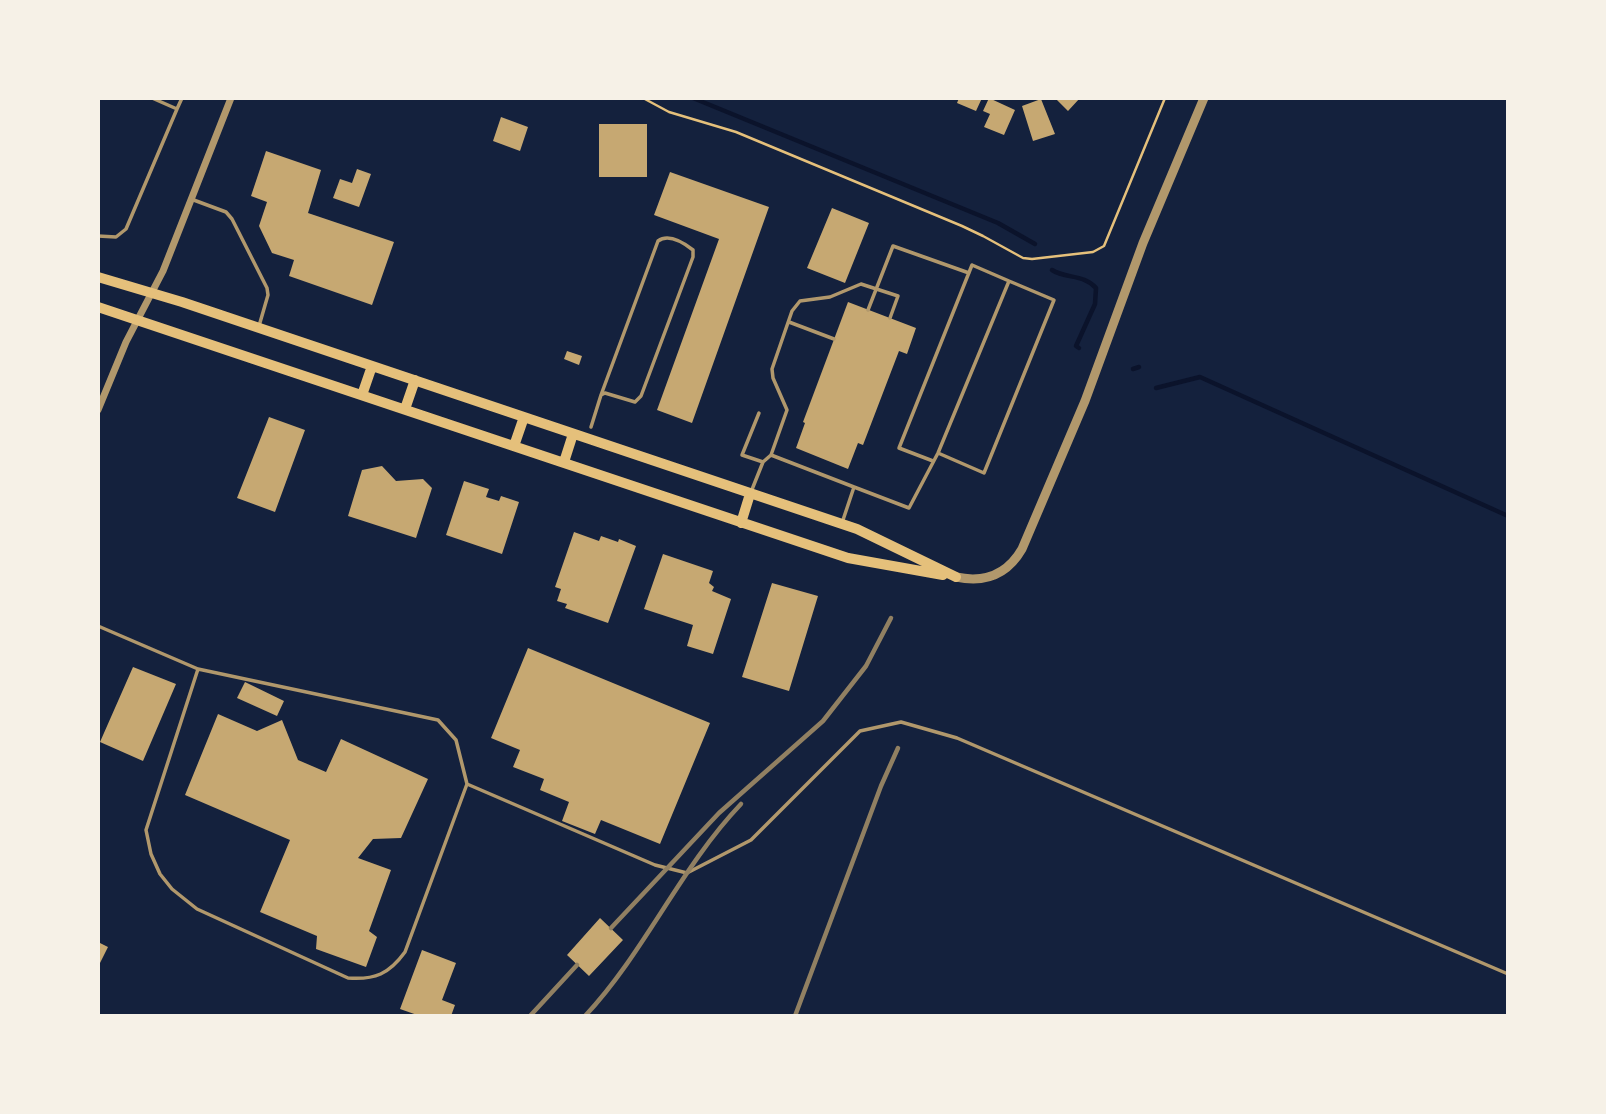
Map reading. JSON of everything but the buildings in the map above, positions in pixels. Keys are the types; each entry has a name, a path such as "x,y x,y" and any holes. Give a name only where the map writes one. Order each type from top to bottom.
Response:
{"main road":[{"path":"98,277 415,380 857,529 956,577"},
{"path":"98,307 848,558 956,577"},
{"path":"362,396 372,366"},
{"path":"405,410 415,380"},
{"path":"514,446 524,418"},
{"path":"564,462 573,434"},
{"path":"741,523 750,494"}],"street":[{"path":"98,410 152,293 231,98"},
{"path":"956,577 980,579 996,575 1010,566 1022,549 1085,401 1143,243 1203,98"}],"lane":[{"path":"152,98 177,109"},
{"path":"98,236 116,237 126,229 182,98"},
{"path":"191,198 226,212 232,219 267,288 268,295 258,328"},
{"path":"592,428 601,395 658,241 668,237 686,244 693,250 693,257 641,396 635,402 605,393 601,395"},
{"path":"868,310 893,246 969,273"},
{"path":"933,461 900,448 972,265 1054,300 984,473 938,453"},
{"path":"771,455 909,508 938,453 1009,281"},
{"path":"750,494 763,462 771,455 787,410 772,373 792,311 800,301 830,297 861,284 898,296 890,318"},
{"path":"789,322 834,339"},
{"path":"759,413 742,455 763,462"},
{"path":"841,524 854,487"},
{"path":"98,626 198,669 438,720 456,740 467,784 405,952 393,967 378,976 366,979 348,978 197,909 172,889 160,874 151,854 146,830 198,669"},
{"path":"467,784 655,865 687,873 751,840 860,731 901,722 957,737 1508,974"}],"path":[{"path":"643,98 669,112 736,132 962,226 1023,258 1032,259 1093,252 1104,246 1165,98"}],"waterway":[{"path":"693,98 998,223 1035,244"},
{"path":"1052,270 1086,281 1096,288 1095,304 1076,346 1079,348"},
{"path":"1133,369 1139,367"},
{"path":"1156,388 1200,377 1508,516"}],"railway":[{"path":"611,928 719,813 823,721 866,666 891,618"},
{"path":"795,1016 881,786 898,748"},
{"path":"585,1016 626,965 699,855 741,804"},
{"path":"530,1016 577,965"}]}
